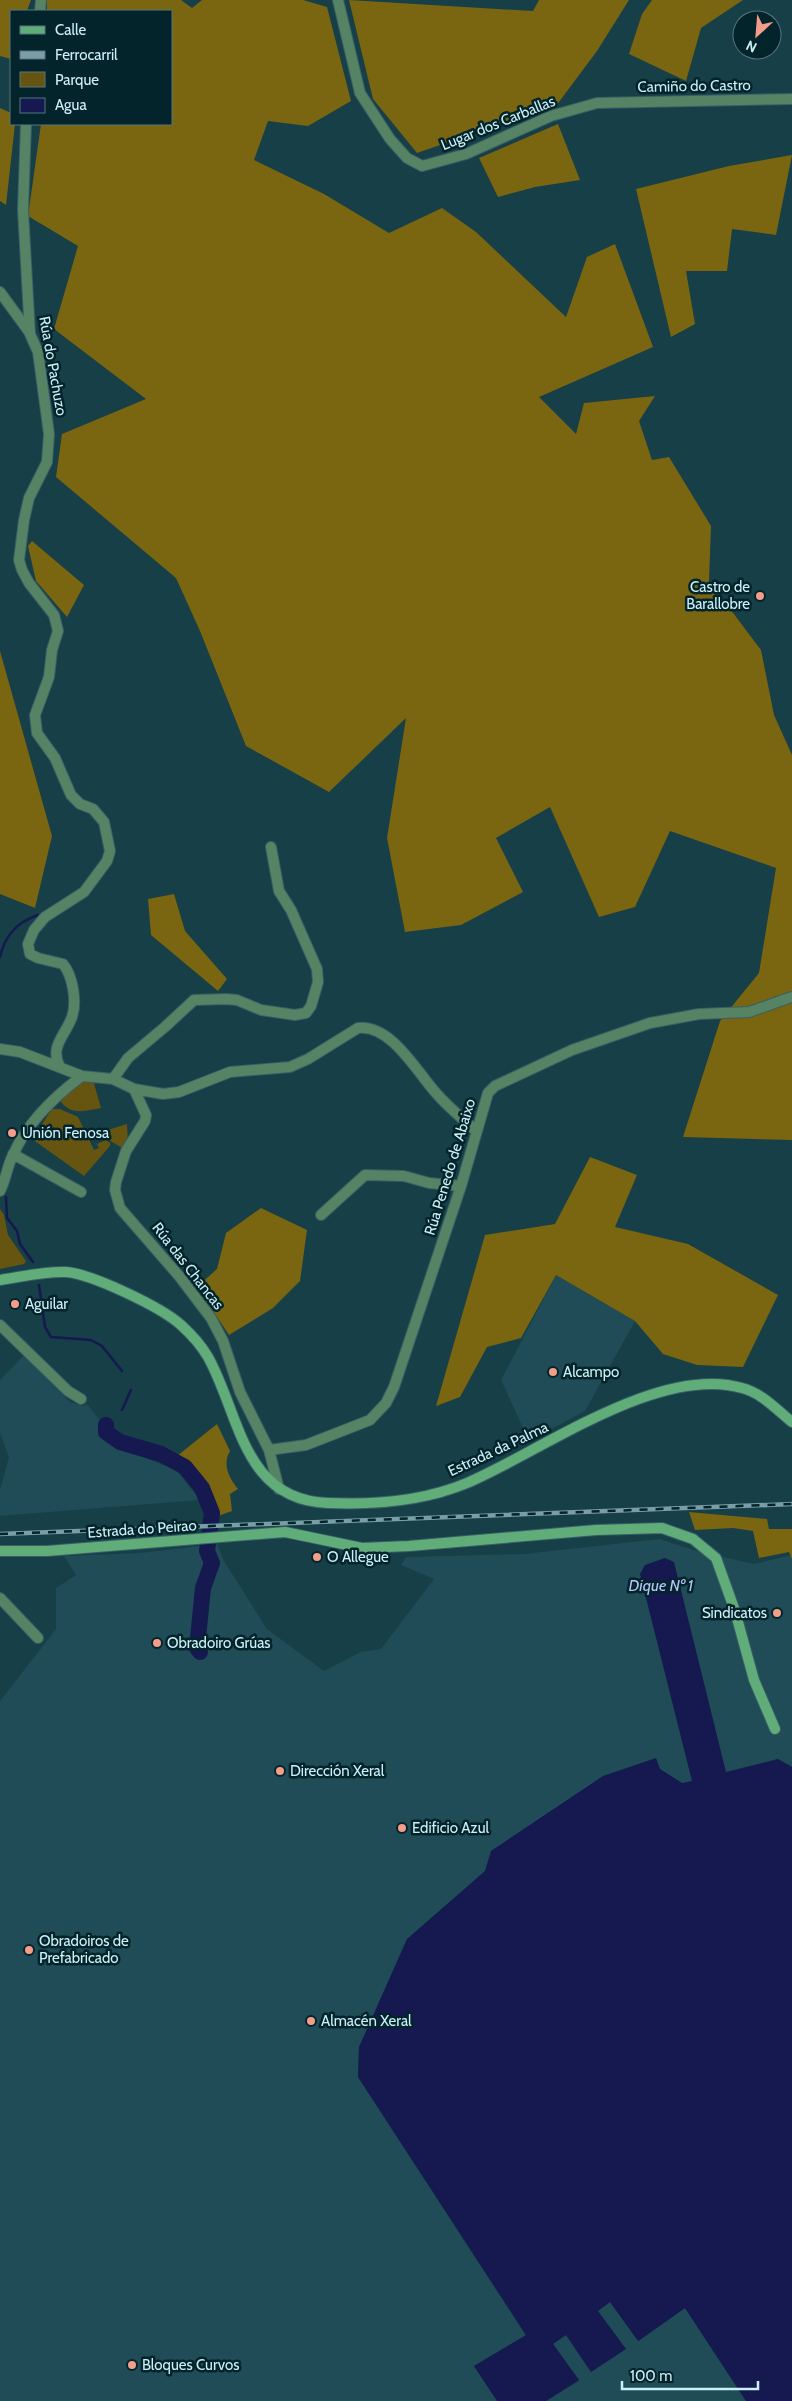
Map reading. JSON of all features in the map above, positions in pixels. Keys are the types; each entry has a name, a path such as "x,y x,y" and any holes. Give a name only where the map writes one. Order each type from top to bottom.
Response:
{"street":[{"name":"Lugar dos Carballas","path":"338,0 360,93 390,139 407,158 422,166 466,154 551,116 597,103"},
{"name":"Camiño do Castro","path":"597,103 792,98"},
{"name":"Rúa do Pachuzo","path":"26,125 23,210 30,334 38,352 49,434 47,462 30,498 24,520 20,560 29,583 54,615 58,631 52,650 49,678 34,714 37,732 55,758 71,795 80,804 93,809 99,814 104,822 109,841 107,861 84,892 45,917 34,930 28,944 30,954 38,958 63,964 72,983 74,1002 72,1016 56,1047 55,1059 60,1067"},
{"path":"0,292 30,334"},
{"path":"114,1079 128,1058 194,1000 237,1000 261,1010 295,1014 306,1012 311,1006 318,982 317,969 291,910 279,891 270,847"},
{"name":"Rúa Penedo de Abaixo","path":"268,1450 306,1445 362,1424 370,1420 386,1403 394,1387 461,1186 488,1093 495,1086 572,1050 667,1018 726,1012 749,1012 792,997"},
{"path":"0,1049 20,1052 82,1076 114,1079 134,1089 163,1094 179,1092 230,1072 290,1067 308,1059 358,1028 366,1027 386,1037 410,1058 436,1094 476,1131"},
{"path":"0,1191 13,1154 57,1095 82,1076"},
{"name":"Rúa das Chancas","path":"134,1089 146,1115 145,1121 126,1151 116,1182 120,1208 179,1276 211,1318 223,1341 240,1392 268,1450 279,1489"},
{"path":"13,1154 81,1192"},
{"path":"321,1215 365,1175 404,1176 429,1183 461,1186"},
{"name":"Estrada da Palma","path":"0,1280 64,1272 76,1274 146,1304 180,1324 208,1356 248,1451 262,1472 279,1489 302,1498 325,1503 373,1504 420,1497 466,1484 597,1418 646,1396 692,1384 726,1384 744,1388 759,1395 792,1422"},
{"path":"1,1328 68,1391 81,1399"},
{"name":"Estrada do Peirao","path":"0,1551 47,1551 220,1539 285,1532 362,1548 409,1546 596,1530 662,1528 693,1539 716,1558 735,1611 754,1680 775,1729"},
{"path":"0,1598 38,1638"}],"shaded area":[{"path":"0,0 31,0 27,10 10,10 10,59 0,56"},
{"path":"47,0 181,0 192,8 202,0 303,0 327,7 351,101 308,126 268,121 254,160 324,194 389,233 442,208 476,232 566,317 587,257 615,244 653,347 539,397 576,434 584,403 655,396 639,421 652,460 669,457 711,526 709,581 761,650 774,715 792,755 792,1140 683,1137 720,1021 759,973 776,868 670,831 635,907 599,917 550,807 496,838 523,892 461,925 405,932 387,838 406,718 329,792 246,746 200,631 176,578 56,477 62,434 146,399 54,329 78,246 28,216 41,125 172,125 172,10 47,10"},
{"path":"349,0 533,11 539,0 629,0 597,51 553,110 501,124 417,153 373,99"},
{"path":"652,0 743,0 701,28 686,81 629,54 642,14"},
{"path":"0,108 10,113 10,125 15,125 6,205 0,201"},
{"path":"558,124 580,180 535,187 498,197 479,158"},
{"path":"792,155 776,235 732,229 727,271 686,271 695,324 671,337 636,189 729,166"},
{"path":"32,541 84,585 67,617 36,581 28,546"},
{"path":"0,651 52,836 35,908 0,894"},
{"path":"174,894 185,931 227,979 218,991 151,935 148,899"},
{"path":"590,1157 637,1175 615,1227 688,1244 778,1295 743,1367 697,1365 663,1354 635,1321 556,1275 521,1338 487,1347 460,1397 436,1406 485,1235 555,1224"},
{"path":"261,1208 307,1230 300,1281 273,1308 229,1335 197,1287 217,1269 226,1233"},
{"path":"556,1275 635,1321 585,1411 529,1441 501,1380"},
{"path":"24,1355 70,1402 84,1406 87,1404 102,1423 105,1442 176,1470 200,1500 0,1516 0,1490 9,1457 0,1433 0,1380"},
{"path":"217,1424 230,1451 227,1461 228,1471 238,1489 230,1494 232,1511 218,1516 202,1478 177,1456"},
{"path":"689,1512 767,1519 769,1529 792,1529 792,1559 789,1552 759,1558 753,1531 733,1528 695,1530"},
{"path":"659,1539 697,1551 754,1564 792,1555 792,1767 778,1759 485,1871 359,2047 358,2077 526,2336 474,2366 497,2401 0,2401 0,1701 56,1629 56,1588 76,1575 64,1556 140,1553 217,1544 224,1561 267,1629 324,1671 361,1652 381,1649 434,1579 401,1565 406,1557 524,1554"},
{"path":"610,2302 639,2341 685,2308 746,2401 546,2401 579,2381 553,2344 566,2335 591,2372 625,2349 597,2311"}],"green space":[{"path":"93,1080 101,1108 78,1111 68,1108 60,1100 62,1096 84,1081"},
{"path":"52,1109 60,1109 78,1117 94,1150 99,1148 97,1144 106,1140 110,1143 110,1146 84,1176 32,1139"},
{"path":"127,1124 128,1143 124,1149 107,1139 105,1131"},
{"path":"0,1209 4,1215 8,1235 26,1261 24,1264 0,1269"}],"water":[{"name":"Dique Nº 1","path":"665,1558 674,1562 726,1772 778,1759 792,1767 792,2401 746,2401 685,2308 638,2341 610,2302 598,2311 626,2349 591,2372 566,2335 553,2344 579,2380 546,2401 497,2401 474,2366 526,2335 358,2077 359,2047 407,1939 485,1871 491,1851 603,1776 656,1758 660,1769 682,1783 692,1781 640,1574 645,1565"}],"waterway":[{"path":"0,957 5,942 13,930 24,921 38,915"},
{"path":"6,1197 7,1218 17,1231 20,1244 33,1262"},
{"path":"39,1285 45,1327 51,1337 91,1340 102,1346 122,1371"},
{"path":"122,1410 131,1390"},
{"path":"106,1425 106,1432 120,1442 161,1454 185,1467 202,1488 212,1513 207,1551 212,1563 203,1588 197,1648 200,1652"}],"railway":[{"path":"0,1534 792,1504"}],"place":[{"name":"Castro de Barallobre","path":"760,596"},
{"name":"Unión Fenosa","path":"12,1133"},
{"name":"Aguilar","path":"15,1304"},
{"name":"Alcampo","path":"553,1372"},
{"name":"O Allegue","path":"317,1557"},
{"name":"Sindicatos","path":"777,1613"},
{"name":"Obradoiro Grúas","path":"157,1643"},
{"name":"Dirección Xeral","path":"280,1771"},
{"name":"Edificio Azul","path":"402,1828"},
{"name":"Obradoiros de Prefabricado","path":"29,1950"},
{"name":"Almacén Xeral","path":"311,2021"},
{"name":"Bloques Curvos","path":"132,2365"}]}
